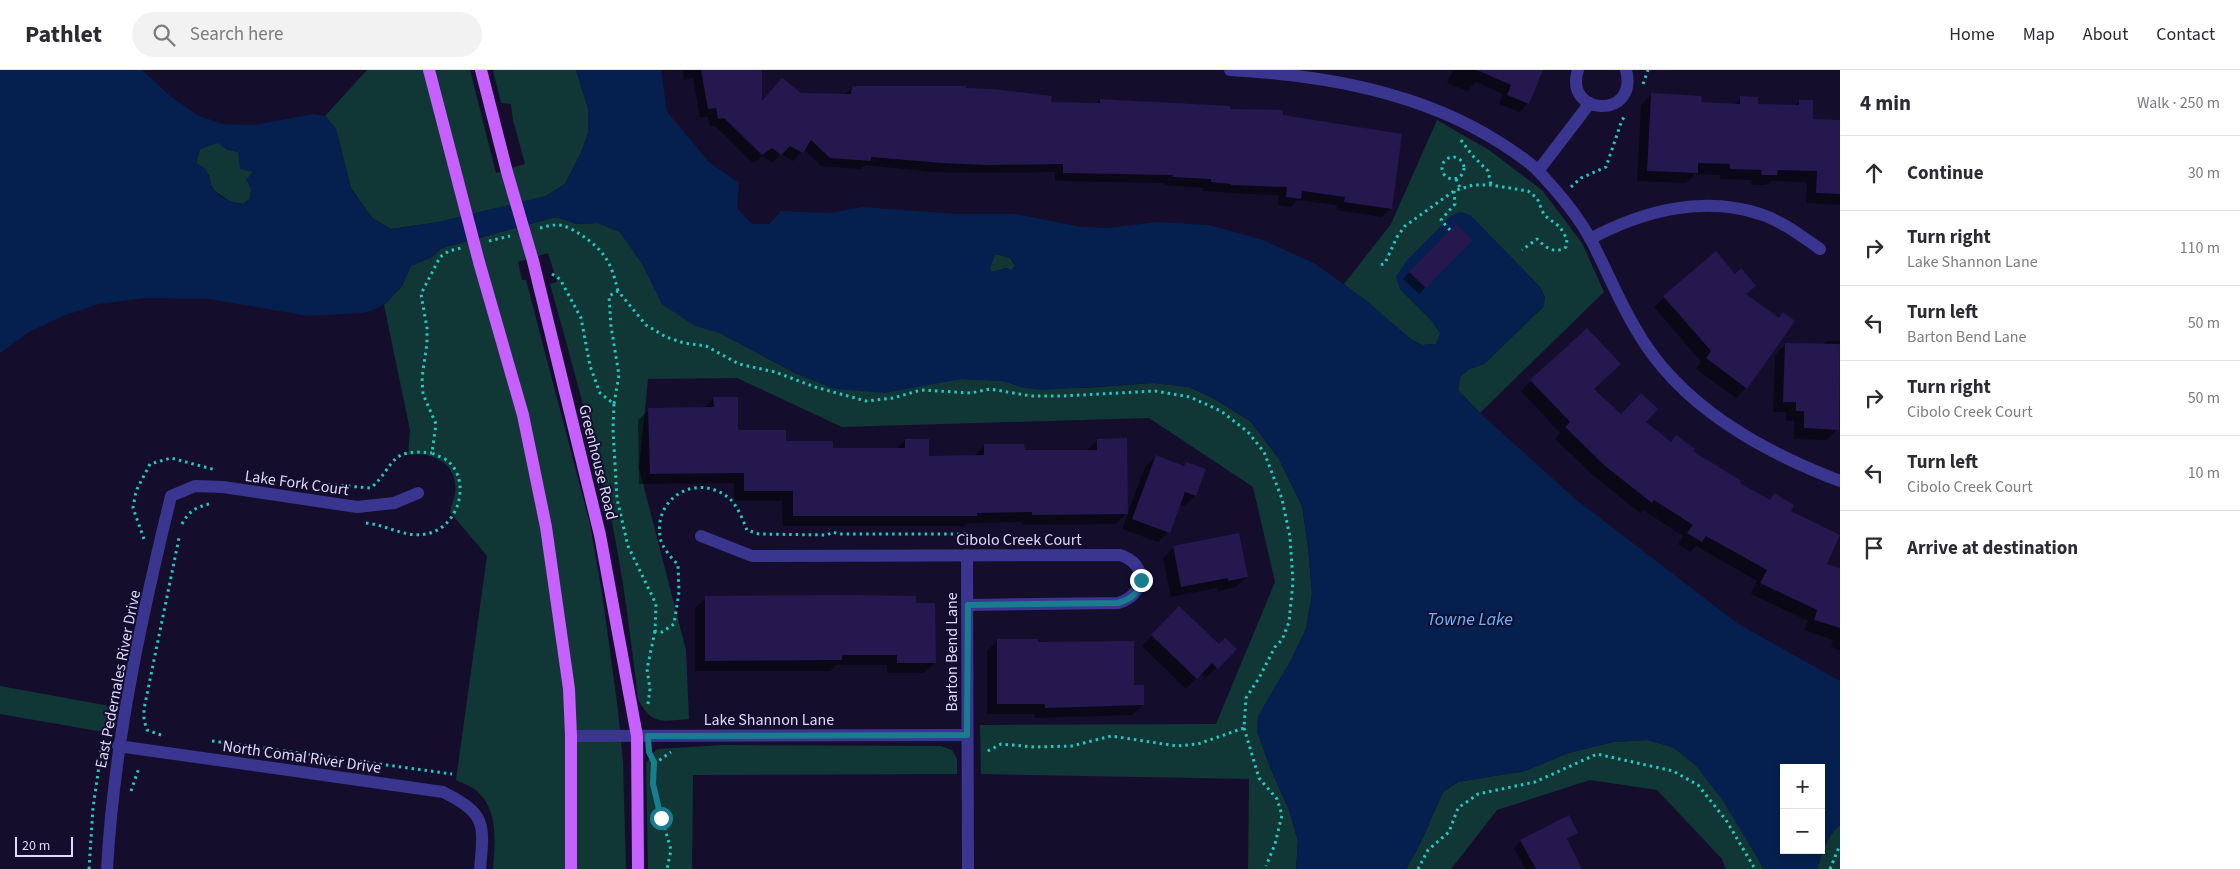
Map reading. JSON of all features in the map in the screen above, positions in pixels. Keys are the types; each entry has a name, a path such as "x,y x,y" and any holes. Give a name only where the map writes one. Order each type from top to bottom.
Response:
{"main road":[{"path":"429,70 479,262 523,415 546,527 569,689 571,869"},
{"name":"Greenhouse Road","path":"481,70 507,172 533,261 600,535 643,736 638,869"}],"street":[{"path":"1230,70 1293,74 1331,81 1436,109 1485,133 1538,171 1569,207 1590,239 1638,333 1668,373 1707,410 1754,442 1804,468 1840,481"},
{"path":"1578,70 1575,81 1577,90 1590,103 1605,106 1622,98 1627,90 1629,79 1626,70"},
{"path":"1538,171 1590,103"},
{"path":"1590,239 1612,227 1642,216 1671,208 1704,206 1735,208 1761,214 1785,225 1820,249"},
{"name":"Lake Fork Court","path":"171,496 196,486 223,487 357,507 394,503 418,492"},
{"name":"East Pedernales River Drive","path":"106,869 118,746 159,545 171,496"},
{"name":"Cibolo Creek Court","path":"701,536 752,556 1120,555 1128,558 1135,564 1141,580 1139,589 1134,596 1118,603 968,605"},
{"name":"Barton Bend Lane","path":"966,555 968,605 968,869"},
{"name":"Lake Shannon Lane","path":"571,736 967,735"},
{"name":"North Comal River Drive","path":"118,746 444,792 476,813 482,827 480,869"}],"path":[{"path":"1641,88 1648,70"},
{"path":"1570,187 1580,178 1606,167 1622,120 1628,113"},
{"path":"1459,138 1488,171 1491,185"},
{"path":"1452,157 1460,159 1463,164 1463,173 1456,179 1446,178 1442,171 1445,161 1452,157"},
{"path":"1456,179 1460,188"},
{"path":"1381,265 1385,263 1391,248 1406,226 1454,191 1474,185 1521,189 1533,194 1544,215 1560,227 1567,239 1566,247 1561,250 1556,251 1546,248 1537,239 1522,250"},
{"path":"1450,230 1441,220 1455,204 1454,191"},
{"path":"533,261 560,278 581,318 590,366 600,392 614,404 619,374 611,326 609,296 618,291 646,325 666,337 684,343 706,346 739,364 774,372 815,387 866,401 894,398 921,390 971,393 990,389 1030,396 1155,392 1190,397 1221,411 1248,432 1264,452 1282,499 1291,546 1293,582 1288,622 1282,640 1275,647 1246,698 1244,728 1259,778 1277,799 1282,815 1275,844 1266,866"},
{"path":"317,483 370,488 382,478 388,464 399,456 415,451 432,453"},
{"path":"144,544 144,536 133,508 136,491 150,464 171,458 225,471"},
{"path":"654,770 654,762 643,736 650,689 647,669 655,631"},
{"path":"986,752 1001,744 1034,747 1072,746 1112,736 1177,746 1198,744 1244,728"},
{"path":"89,869 97,769 102,742"},
{"path":"654,762 673,751"},
{"path":"1418,869 1428,850 1449,832 1458,808 1478,794 1535,782 1597,754 1673,771 1698,785 1726,820 1755,869"},
{"path":"130,795 139,768"},
{"path":"653,784 671,850 667,869"},
{"path":"1830,869 1840,845"}],"green space":[{"path":"367,70 470,70 496,173 525,164 513,120 511,104 501,103 493,70 576,70 588,108 588,133 581,153 565,184 546,196 439,222 391,229 372,218 351,188 336,129 325,116"},
{"path":"1437,120 1489,150 1542,190 1582,243 1604,292 1480,413 1458,390 1460,377 1469,369 1484,364 1543,307 1545,297 1540,287 1471,216 1461,212 1400,289 1431,320 1441,333 1436,344 1422,345 1412,340 1344,284 1391,224"},
{"path":"219,142 226,149 238,152 253,172 250,199 243,204 231,202 215,191 211,185 209,175 196,163 200,149"},
{"path":"556,217 577,224 598,223 620,232 643,265 662,304 695,325 720,333 795,373 835,389 933,383 961,379 1003,381 1025,388 1085,388 1153,383 1189,387 1213,398 1250,421 1279,459 1302,506 1308,547 1312,594 1306,629 1292,658 1269,765 1289,810 1298,841 1296,869 1248,869 1249,779 981,774 980,725 1216,724 1275,582 1253,487 1149,418 842,427 737,378 648,379 639,468 686,650 689,719 665,721 653,718 648,714 638,699 624,589 612,523 575,373 550,284 557,282 548,253 518,262 522,280 526,280 590,524 602,593 618,710 623,762 626,869 493,869 495,838 489,808 477,791 456,780 487,556 450,512 455,493 455,483 453,474 448,467 442,462 426,455 408,455 410,430 384,305 402,286 411,266 432,257 442,248"},
{"path":"995,254 1010,258 1015,266 1012,271 1006,268 993,272 989,269"},
{"path":"0,686 115,707 109,733 0,714"},
{"path":"1648,740 1674,748 1687,756 1700,769 1737,820 1764,869 1726,869 1722,859 1657,790 1590,780 1497,810 1451,869 1406,869 1419,846 1443,792 1458,782 1525,771 1568,753 1613,742"},
{"path":"723,745 941,746 952,750 957,759 957,774 693,775 692,869 648,869 646,763 657,749"},
{"path":"1840,825 1840,869 1817,869 1822,854 1825,854 1825,846 1828,839"}],"water":[{"name":"Towne Lake","path":"0,70 142,70 169,95 197,115 222,124 254,125 313,114 325,116 336,129 351,189 372,218 391,229 439,222 546,196 565,184 581,153 588,133 588,108 576,70 661,70 667,112 710,163 739,183 737,208 752,224 769,224 781,211 830,213 862,207 957,214 1016,214 1081,227 1109,228 1157,222 1209,225 1263,240 1314,263 1367,301 1412,340 1422,345 1436,344 1440,333 1431,320 1400,289 1396,277 1407,260 1452,215 1461,212 1471,216 1540,287 1545,297 1544,306 1484,364 1469,369 1460,377 1458,390 1480,413 1574,498 1737,623 1840,681 1840,825 1835,829 1825,846 1825,764 1780,764 1780,854 1822,854 1817,869 1764,869 1723,801 1697,767 1674,748 1648,740 1613,742 1568,753 1525,771 1457,782 1443,792 1419,846 1406,869 1296,869 1298,841 1289,810 1257,732 1258,716 1292,658 1306,629 1312,594 1308,547 1302,506 1279,459 1250,421 1213,398 1189,387 1153,383 1043,390 1025,388 1003,381 961,379 885,393 835,389 795,373 720,333 695,326 662,304 643,265 620,232 598,223 577,224 556,217 442,248 432,257 411,266 402,286 386,303 374,310 362,313 308,316 209,299 145,298 99,304 63,316 29,332 0,353","holes":["218,143 226,149 238,152 240,169 253,172 246,180 251,188 250,199 243,204 230,201 218,194 212,187 205,168 196,163 200,149","995,254 1010,258 1015,265 1012,270 1006,268 993,272 990,269"]}],"building":[{"path":"701,70 762,70 762,101 782,78 801,93 851,94 852,86 966,86 966,88 1052,96 1051,102 1100,103 1100,99 1230,106 1230,109 1283,110 1283,115 1402,134 1392,209 1344,202 1345,197 1302,191 1301,199 1286,197 1287,187 1231,185 1211,182 1211,179 1172,177 1173,175 1063,173 1063,164 989,165 871,157 871,161 830,158 811,140 803,153 790,146 781,155 772,148 762,155 724,118 718,119 716,108 708,109"},
{"path":"1477,70 1543,70 1529,104 1507,95 1511,85"},
{"path":"1651,93 1702,96 1701,102 1740,104 1740,96 1758,97 1758,104 1799,105 1799,100 1813,100 1813,119 1840,120 1840,194 1816,193 1817,171 1778,170 1777,175 1761,175 1762,170 1730,169 1730,164 1698,163 1698,173 1647,171"},
{"path":"1456,224 1473,240 1426,288 1409,272"},
{"path":"1716,251 1735,274 1741,268 1756,286 1746,294 1779,318 1783,312 1795,321 1747,389 1706,358 1711,351 1663,296"},
{"path":"1587,328 1621,364 1594,389 1621,414 1641,393 1658,409 1646,422 1671,442 1676,435 1695,449 1693,451 1741,481 1740,483 1770,500 1774,493 1794,505 1791,511 1840,535 1827,564 1840,568 1840,628 1814,620 1817,610 1760,583 1767,570 1706,536 1702,542 1687,533 1693,525 1654,500 1652,503 1605,466 1565,427 1570,422 1530,380"},
{"path":"1785,343 1840,344 1839,430 1804,428 1804,411 1796,411 1796,402 1783,402"},
{"path":"713,397 738,397 738,430 786,430 786,441 833,441 833,448 905,448 905,439 929,439 929,456 984,455 984,444 1024,444 1025,450 1097,450 1097,439 1127,438 1128,514 1032,515 1032,512 977,513 977,516 793,516 793,491 744,491 744,473 650,474 648,408 714,407"},
{"path":"1156,455 1184,466 1186,462 1206,469 1196,496 1185,492 1170,533 1132,519"},
{"path":"1239,533 1248,577 1228,581 1228,578 1181,587 1173,546"},
{"path":"705,596 916,596 916,603 935,603 936,663 897,663 897,655 842,655 842,660 705,661"},
{"path":"1179,606 1219,644 1225,638 1237,649 1218,669 1212,663 1197,679 1151,635"},
{"path":"997,639 1038,639 1038,642 1134,641 1134,685 1144,685 1144,705 1045,708 1045,704 997,704"},
{"path":"1569,815 1578,833 1567,839 1582,869 1536,869 1520,840"}],"route":[{"path":"661,818 653,784 654,762 649,752 648,736 967,735 968,605 1118,603 1134,596 1139,589 1141,580"}]}
